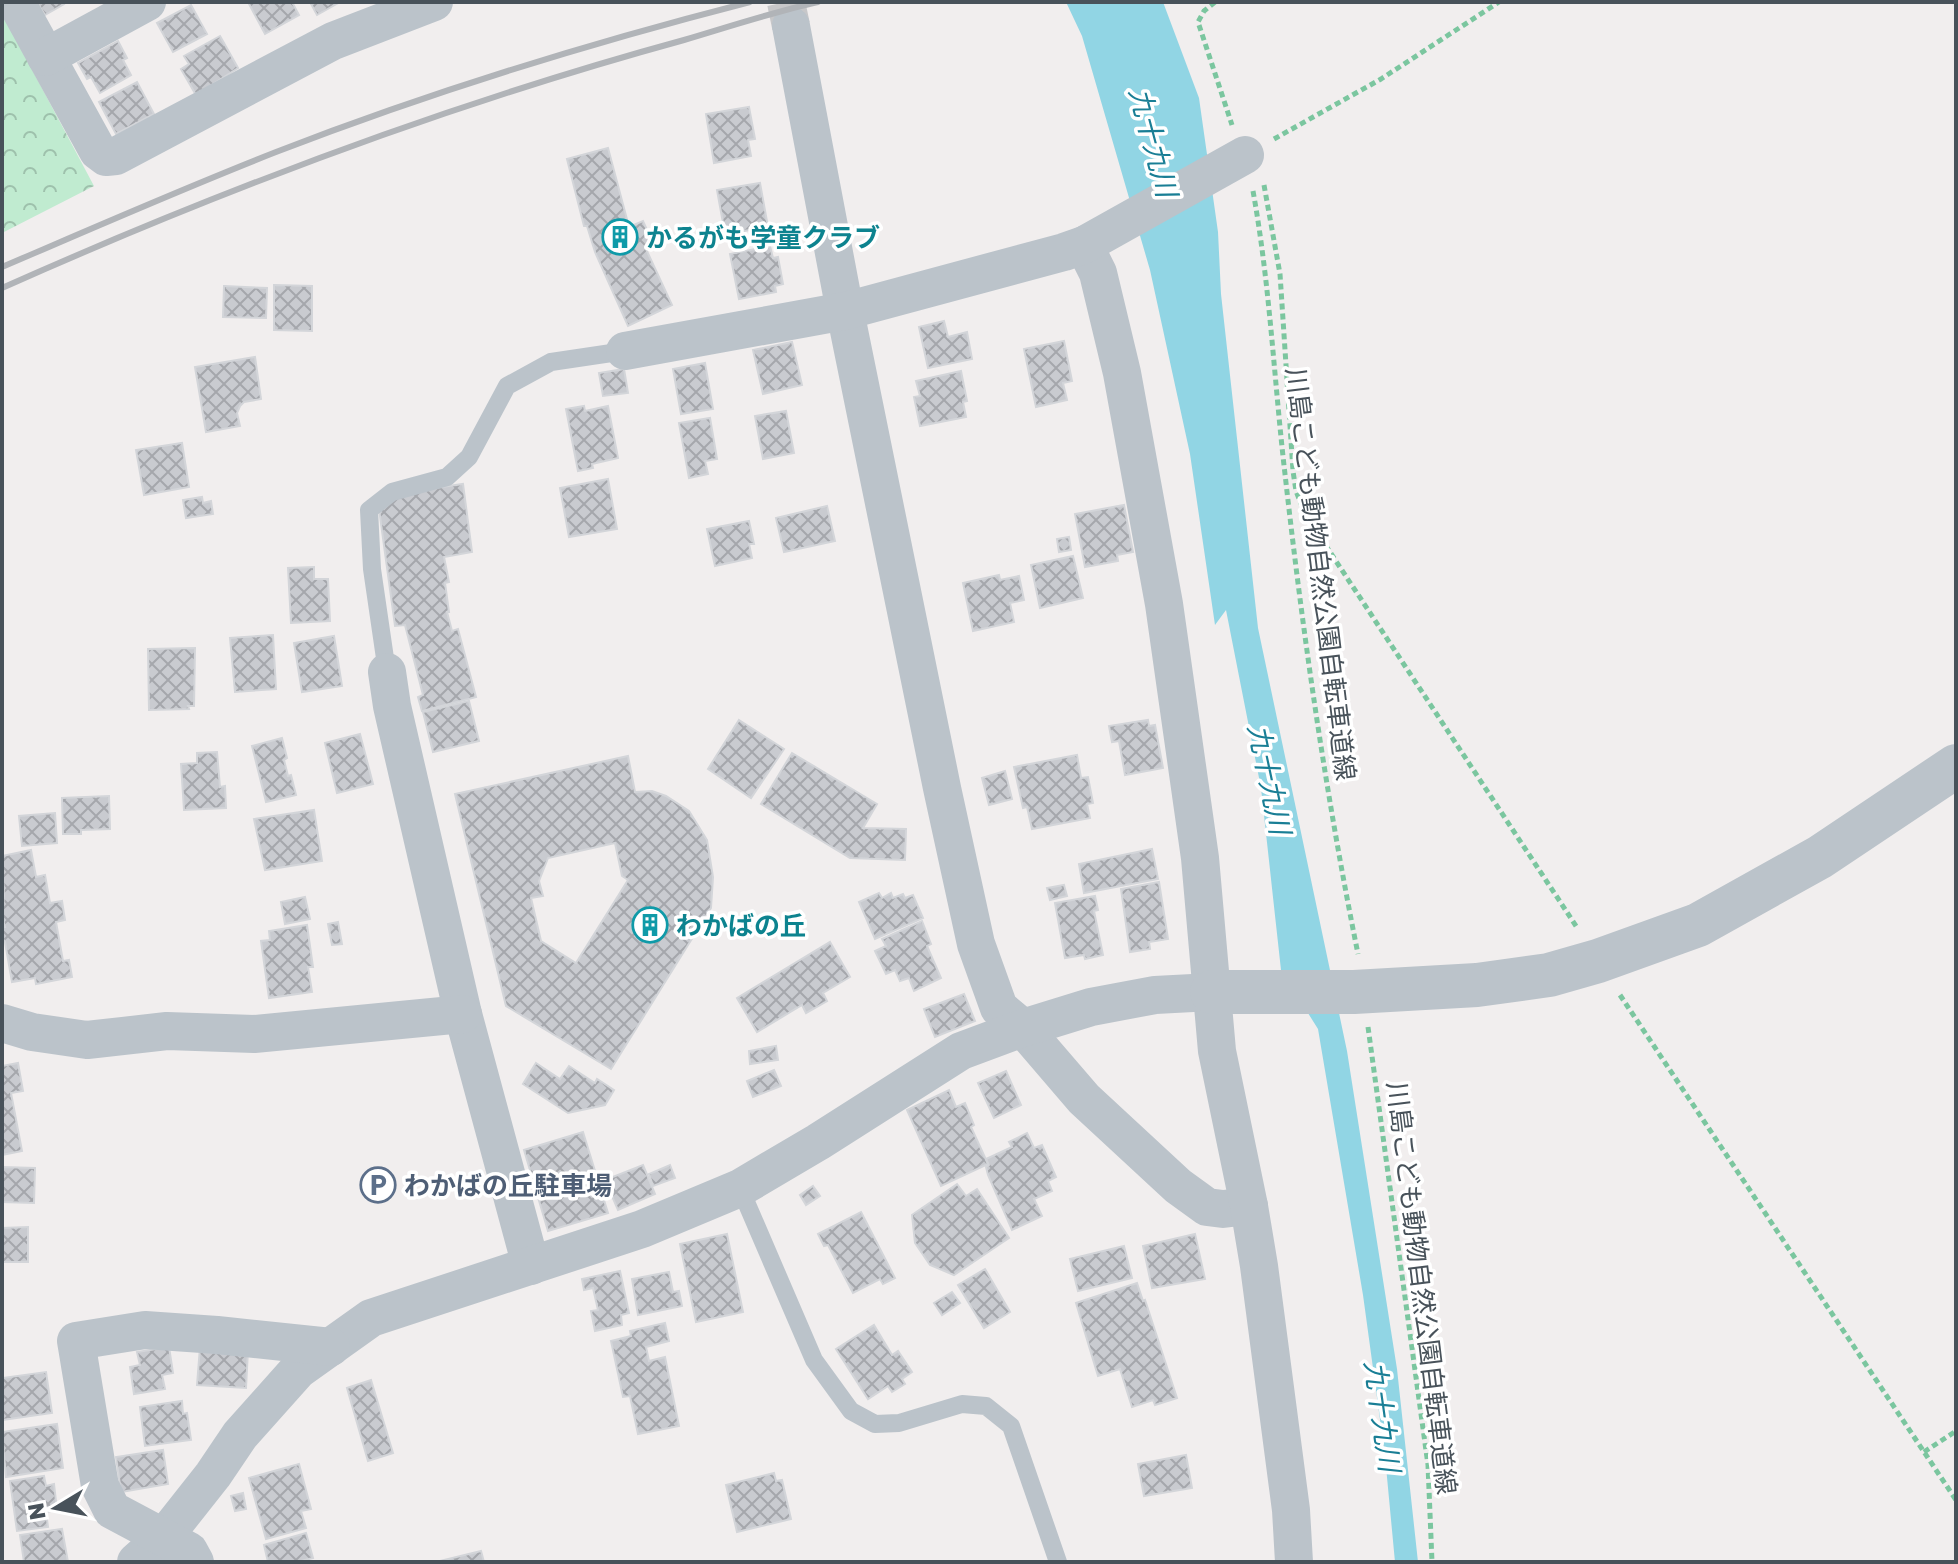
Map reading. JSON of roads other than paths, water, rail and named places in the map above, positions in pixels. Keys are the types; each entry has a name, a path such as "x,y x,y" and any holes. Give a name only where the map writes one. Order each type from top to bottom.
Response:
{"street":[{"path":"16,2 98,151 106,157 116,156 333,41 434,2"},
{"path":"46,57 147,2"},
{"path":"791,26 845,311 976,944 999,1008 1023,1028 1084,1099 1178,1186 1207,1207 1249,1206"},
{"path":"625,351 845,311 1091,241 1242,160"},
{"path":"1091,241 1119,359 1164,604 1218,992 1217,1051 1249,1206 1291,1510 1294,1562"},
{"path":"387,672 392,706 463,1014 531,1266"},
{"path":"136,1562 164,1537 240,1435 298,1370 371,1318 642,1229 740,1188 961,1051 1091,1007 1142,997 1477,985 1549,975 1598,961 1698,925 1820,857 1956,766"},
{"path":"2,1023 32,1032 87,1040 167,1031 254,1034 463,1014"},
{"path":"195,1562 189,1551 112,1510 100,1486 76,1341 145,1330 331,1347"}],"lane":[{"path":"387,672 372,569 369,510 392,492 447,477 469,457 507,386 551,362 625,351"},
{"path":"740,1188 814,1360 851,1411 875,1424 899,1423 962,1404 986,1406 1011,1426 1058,1562"}],"water":[{"name":"九十九川","path":"1066,2 1163,2 1199,98 1218,232 1221,294 1258,628 1347,1051 1397,1369 1418,1562 1395,1562 1385,1456 1363,1295 1318,1029 1281,970 1261,788 1226,610 1215,625 1190,454 1150,270 1082,36"}],"tunnel":[{"path":"786,2 791,26"}],"railway":[{"path":"2,267 242,166 393,109 630,34 750,2"},
{"path":"2,288 169,216 424,120 597,65 818,2"}],"place":[{"name":"かるがも学童クラブ","path":"620,237"},
{"name":"わかばの丘","path":"650,925"},
{"name":"わかばの丘駐車場","path":"378,1185"}]}
